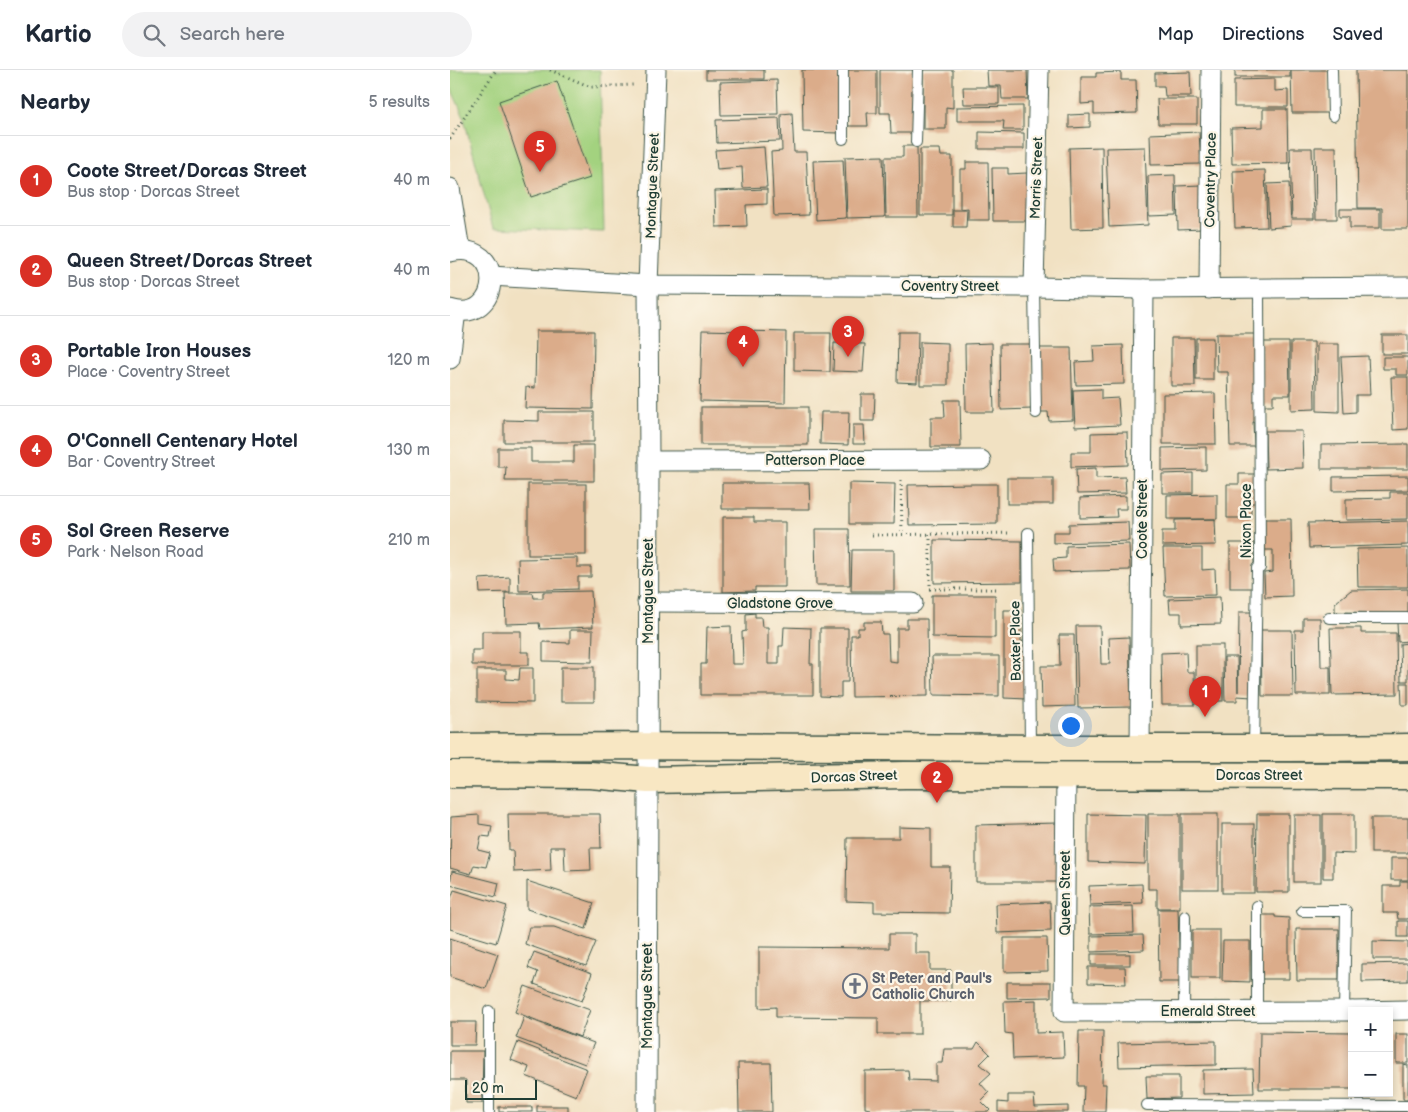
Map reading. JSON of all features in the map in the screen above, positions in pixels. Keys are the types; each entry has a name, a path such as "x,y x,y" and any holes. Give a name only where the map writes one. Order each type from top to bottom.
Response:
{"street":[{"name":"Morris Street","path":"1034,287 1039,70"},
{"name":"Coventry Place","path":"1209,289 1211,70"},
{"name":"Montague Street","path":"647,1112 648,285 656,77"},
{"path":"450,188 455,251 468,251 484,260 492,276 492,286 489,295 483,303 466,311 453,310 450,359"},
{"name":"Coventry Street","path":"492,276 648,285 1144,289 1408,287"},
{"name":"Coote Street","path":"1140,749 1144,289"},
{"name":"Patterson Place","path":"649,461 981,460"},
{"name":"Gladstone Grove","path":"647,602 913,603"},
{"name":"Dorcas Street","path":"450,747 1254,749 1408,747"},
{"name":"Dorcas Street","path":"450,774 590,775 648,780 1066,774 1408,776"},
{"name":"Queen Street","path":"1064,1012 1066,774"},
{"name":"Emerald Street","path":"1393,1010 1408,1010"},
{"name":"Emerald Street","path":"1064,1012 1348,1011"}],"lane":[{"path":"843,70 843,139"},
{"path":"916,142 918,70"},
{"path":"1332,70 1333,116"},
{"path":"1034,287 1036,413"},
{"name":"Nixon Place","path":"1254,749 1257,568 1260,568 1259,289"},
{"name":"Baxter Place","path":"1028,533 1030,748"},
{"path":"1329,618 1408,618"},
{"path":"1257,906 1258,1011"},
{"path":"1302,911 1346,911 1350,1007"},
{"path":"1184,1011 1185,916"},
{"path":"489,1011 489,1112"},
{"path":"1147,1106 1408,1106"}],"path":[{"path":"450,139 496,70"},
{"path":"550,70 591,87 656,77"},
{"path":"901,460 902,534"},
{"path":"872,535 1028,533"},
{"path":"930,534 930,588 998,589"}],"green space":[{"path":"450,70 600,70 604,232 493,228 463,115 450,86"}],"building":[{"path":"706,70 764,70 764,79 706,79"},
{"path":"802,70 839,70 839,133 803,132"},
{"path":"847,70 877,70 877,113 867,113 868,126 848,126"},
{"path":"880,70 913,70 913,133 891,133 890,113 880,113"},
{"path":"923,70 953,70 953,108 946,107 946,129 923,129"},
{"path":"987,70 1027,70 1028,99 1002,99 1001,86 988,86"},
{"path":"1235,70 1290,70 1290,77 1235,77"},
{"path":"1291,70 1328,70 1328,113 1292,113"},
{"path":"1356,70 1408,70 1408,229 1382,229 1382,208 1358,208"},
{"path":"1121,72 1121,80 1136,80 1137,113 1094,114 1094,103 1081,104 1081,77 1096,77 1096,73"},
{"path":"1190,72 1191,96 1165,96 1164,86 1155,86 1155,73"},
{"path":"1275,79 1275,91 1288,90 1288,107 1234,107 1234,80"},
{"path":"777,80 778,114 721,115 720,82"},
{"path":"557,81 590,178 531,197 499,101"},
{"path":"963,87 999,87 999,104 964,104"},
{"path":"1157,99 1197,99 1197,124 1158,124"},
{"path":"1023,106 1023,130 1003,130 1004,121 957,121 957,107"},
{"path":"1263,109 1287,109 1288,163 1232,164 1231,128 1263,127"},
{"path":"792,113 794,152 806,152 809,215 774,216 771,152 782,151 781,114"},
{"path":"1090,114 1090,127 1069,128 1069,115"},
{"path":"779,118 780,141 717,143 716,120"},
{"path":"979,132 1024,133 1024,149 979,149"},
{"path":"1199,132 1201,164 1151,165 1150,134"},
{"path":"903,146 917,146 918,217 886,217 885,157 903,157"},
{"path":"764,147 767,187 743,188 742,167 717,169 715,150"},
{"path":"1102,147 1103,228 1071,229 1069,148"},
{"path":"1145,147 1148,225 1109,227 1106,148"},
{"path":"1315,147 1336,147 1337,219 1316,219"},
{"path":"1290,148 1312,148 1314,219 1292,219"},
{"path":"920,149 940,149 941,156 952,156 952,215 920,215"},
{"path":"883,156 885,217 847,218 845,157"},
{"path":"843,160 846,218 816,220 813,161"},
{"path":"966,162 988,162 989,220 968,220 968,208 960,209 960,169 966,169"},
{"path":"992,168 1008,168 1008,174 1027,173 1027,221 993,221"},
{"path":"1265,170 1267,227 1235,228 1233,171"},
{"path":"1175,175 1176,215 1149,216 1148,176"},
{"path":"1289,183 1291,226 1269,228 1267,184"},
{"path":"1201,185 1202,229 1178,230 1177,186"},
{"path":"767,189 767,204 746,205 747,226 716,227 715,191"},
{"path":"1340,209 1380,209 1380,228 1350,228 1350,216 1340,216"},
{"path":"953,210 967,210 966,227 953,227"},
{"path":"702,330 786,332 785,403 700,401"},
{"path":"536,331 594,331 593,409 525,408 526,387 535,388"},
{"path":"898,332 918,332 917,383 897,382"},
{"path":"794,333 831,333 830,372 794,371"},
{"path":"1216,334 1257,334 1259,422 1253,422 1254,446 1230,446 1228,372 1217,372"},
{"path":"1382,335 1408,335 1408,354 1382,354"},
{"path":"1171,338 1194,338 1195,386 1171,386"},
{"path":"1196,338 1213,338 1213,380 1196,380"},
{"path":"920,342 948,343 948,385 920,385"},
{"path":"1261,342 1289,342 1290,395 1273,395 1273,405 1262,405"},
{"path":"1291,342 1314,342 1315,409 1291,410"},
{"path":"834,343 865,344 863,372 833,371"},
{"path":"992,343 994,412 966,412 965,344"},
{"path":"1000,344 1031,344 1032,409 1001,410"},
{"path":"1317,344 1339,344 1339,412 1317,411"},
{"path":"1123,345 1124,384 1076,385 1075,362 1094,361 1093,346"},
{"path":"1038,348 1071,348 1073,420 1049,421 1048,412 1039,412"},
{"path":"1368,356 1370,395 1356,395 1356,412 1344,413 1341,357"},
{"path":"1383,357 1408,357 1408,375 1396,375 1396,369 1383,369"},
{"path":"1391,377 1408,377 1408,429 1393,430"},
{"path":"1101,389 1101,399 1118,398 1120,425 1075,427 1073,390"},
{"path":"1215,393 1216,444 1163,444 1163,394"},
{"path":"861,394 875,394 874,421 861,421"},
{"path":"944,400 960,400 961,447 931,447 931,417 945,417"},
{"path":"701,407 808,407 808,445 701,445"},
{"path":"539,412 594,412 594,442 504,442 504,420 539,421"},
{"path":"821,412 849,412 848,445 820,444"},
{"path":"853,425 864,425 865,444 853,444"},
{"path":"1265,431 1302,431 1303,468 1266,469"},
{"path":"1127,432 1128,465 1071,467 1071,452 1091,452 1091,433"},
{"path":"1408,444 1408,469 1321,469 1321,445"},
{"path":"574,445 594,445 594,481 505,481 506,467 498,467 498,448 531,448 531,462 574,462"},
{"path":"1206,447 1206,470 1162,471 1162,448"},
{"path":"1096,468 1096,478 1125,477 1126,493 1077,494 1076,469"},
{"path":"1193,473 1193,493 1162,493 1162,474"},
{"path":"1239,474 1256,474 1256,503 1251,503 1251,518 1227,518 1227,484 1239,484"},
{"path":"1408,476 1408,490 1333,491 1333,477"},
{"path":"1007,478 1053,478 1053,504 1007,504"},
{"path":"722,483 809,483 810,509 722,509"},
{"path":"849,483 895,484 894,524 849,524"},
{"path":"528,484 586,484 586,555 528,555"},
{"path":"997,484 997,524 909,525 908,485"},
{"path":"1390,492 1408,492 1408,519 1346,520 1346,499 1390,498"},
{"path":"1217,494 1217,519 1167,519 1167,495"},
{"path":"1126,496 1126,509 1116,509 1117,517 1080,518 1080,498"},
{"path":"723,517 754,517 754,522 785,522 785,587 755,587 755,591 723,592"},
{"path":"1215,519 1216,545 1162,546 1162,531 1175,531 1175,520"},
{"path":"1264,519 1291,519 1292,596 1265,597 1264,573 1273,572 1273,550 1265,550"},
{"path":"1408,521 1408,545 1309,548 1308,523"},
{"path":"1128,522 1129,541 1053,543 1053,532 1069,532 1069,524"},
{"path":"815,529 849,529 850,585 816,585"},
{"path":"934,540 1022,541 1022,582 934,583"},
{"path":"1230,543 1254,543 1254,588 1230,588"},
{"path":"1129,544 1130,570 1054,572 1053,559 1066,558 1066,546"},
{"path":"1163,548 1202,548 1202,570 1215,569 1216,595 1165,596"},
{"path":"1408,548 1408,587 1358,587 1357,549"},
{"path":"852,550 894,550 894,591 851,591"},
{"path":"577,558 577,567 591,567 591,577 578,577 578,589 519,591 518,559"},
{"path":"510,577 510,592 480,593 479,579"},
{"path":"1408,589 1408,613 1335,612 1335,603 1351,590"},
{"path":"591,591 593,627 540,629 539,623 506,624 505,593 533,593 534,598 543,598 543,592"},
{"path":"932,595 995,595 995,638 932,637"},
{"path":"1220,597 1221,624 1181,625 1181,613 1170,613 1169,599"},
{"path":"1004,610 1021,610 1021,641 1027,642 1027,699 1004,698"},
{"path":"1239,612 1253,612 1252,697 1237,696 1237,701 1225,701 1224,657 1237,657 1238,692"},
{"path":"755,613 755,617 761,617 762,627 768,627 768,664 779,664 779,646 783,646 784,627 811,628 810,664 813,664 813,695 701,695 701,664 706,664 707,627 731,626 732,664 743,664 742,632 746,631 746,614"},
{"path":"1303,618 1320,618 1321,667 1330,667 1330,695 1296,695 1295,630 1303,630"},
{"path":"907,619 927,619 928,696 852,697 851,635 858,635 858,628 864,628 864,622 881,622 882,634 888,634 889,661 897,662 897,628 907,628"},
{"path":"1408,622 1408,641 1398,642 1397,623"},
{"path":"1076,626 1100,626 1101,664 1110,664 1109,638 1129,637 1131,707 1078,708"},
{"path":"820,628 848,628 848,682 841,682 841,697 820,696"},
{"path":"1330,628 1361,628 1361,633 1396,633 1397,694 1332,695"},
{"path":"570,630 593,630 592,662 543,661 543,642 570,643"},
{"path":"1261,630 1292,630 1293,696 1262,696"},
{"path":"482,631 521,631 521,652 529,652 529,665 472,665 472,650 482,650"},
{"path":"1059,635 1074,635 1075,706 1042,707 1041,666 1060,666"},
{"path":"1408,643 1408,681 1401,681 1400,644"},
{"path":"1196,645 1223,645 1223,701 1196,701"},
{"path":"1186,652 1187,672 1194,672 1195,705 1162,705 1161,653"},
{"path":"932,656 999,656 999,696 933,695"},
{"path":"561,667 594,667 594,702 561,702"},
{"path":"520,668 533,668 533,703 477,702 477,670 506,670 506,679 519,680"},
{"path":"1401,683 1408,683 1408,705 1402,705"},
{"path":"508,814 600,814 601,848 590,848 591,870 565,871 564,847 550,847 551,870 514,872 513,850 509,850"},
{"path":"1088,814 1146,815 1145,864 1088,862"},
{"path":"1148,814 1180,814 1180,908 1157,908 1157,889 1148,889"},
{"path":"1182,814 1218,814 1218,889 1182,889"},
{"path":"1257,814 1289,814 1289,892 1256,892"},
{"path":"1323,814 1354,814 1354,854 1333,853 1333,878 1323,878"},
{"path":"479,815 479,824 492,826 490,837 481,836 478,850 490,853 486,867 474,865 471,874 450,868 451,817"},
{"path":"1294,815 1321,815 1321,882 1294,882"},
{"path":"1371,818 1408,818 1408,853 1371,853"},
{"path":"1058,823 1059,882 976,882 976,825"},
{"path":"1222,824 1254,824 1254,893 1222,893"},
{"path":"899,827 931,828 931,867 950,867 949,913 874,912 874,902 846,901 847,838 899,838"},
{"path":"1391,858 1408,858 1408,880 1391,880"},
{"path":"452,871 499,883 496,897 450,885"},
{"path":"527,881 594,903 586,929 527,909"},
{"path":"1400,881 1408,881 1408,919 1398,919 1397,913 1383,913 1383,886 1400,886"},
{"path":"1142,884 1143,903 1090,905 1089,886"},
{"path":"454,890 507,906 496,943 450,929 450,901"},
{"path":"1050,902 1051,931 997,933 996,904"},
{"path":"1133,906 1134,933 1090,934 1089,907"},
{"path":"1158,909 1178,909 1180,982 1159,982"},
{"path":"1261,915 1289,918 1289,979 1260,979"},
{"path":"1398,921 1408,921 1408,937 1398,937"},
{"path":"529,927 554,927 596,942 586,966 525,944"},
{"path":"1296,929 1339,929 1339,980 1297,980"},
{"path":"1192,930 1220,930 1220,978 1192,978"},
{"name":"St Peter and Paul's Catholic Church","path":"889,934 915,934 915,953 930,953 930,970 951,970 951,1001 920,1001 920,1034 878,1034 878,1018 776,1017 776,1007 759,1008 759,947 889,948"},
{"path":"1143,935 1144,950 1091,952 1091,936"},
{"path":"450,938 498,954 486,989 450,977"},
{"path":"1004,938 1047,938 1048,971 1004,972"},
{"path":"1223,941 1250,941 1250,982 1222,981"},
{"path":"1373,941 1408,942 1408,959 1373,959"},
{"path":"534,952 592,973 582,1001 534,984 538,972 528,968"},
{"path":"1091,954 1130,954 1130,965 1091,965"},
{"path":"1408,963 1408,981 1362,982 1362,964"},
{"path":"1088,967 1125,967 1126,984 1088,983"},
{"path":"1007,982 1051,982 1051,997 1007,998"},
{"path":"525,986 590,1010 580,1037 515,1012"},
{"path":"1036,1000 1036,1033 1063,1032 1064,1057 1013,1059 1012,1034 1005,1033 1004,1001"},
{"path":"524,1017 594,1043 585,1064 516,1038"},
{"path":"450,1022 476,1022 475,1045 450,1045"},
{"path":"1079,1031 1103,1031 1102,1084 1106,1084 1105,1112 1083,1112 1084,1086 1078,1086"},
{"path":"1260,1032 1348,1033 1348,1089 1259,1089"},
{"path":"1396,1034 1408,1034 1408,1063 1396,1063"},
{"path":"1216,1041 1216,1065 1119,1067 1118,1043"},
{"path":"518,1042 587,1069 576,1096 526,1076 529,1067 511,1060"},
{"path":"978,1042 990,1054 980,1064 991,1073 980,1083 989,1093 981,1101 990,1110 988,1112 870,1112 870,1109 865,1108 865,1071 908,1070 909,1080 936,1081 936,1063 942,1063 944,1049 974,1049"},
{"path":"450,1051 483,1051 482,1103 466,1103 466,1080 450,1080"},
{"path":"738,1063 771,1063 772,1112 739,1112"},
{"path":"1403,1064 1408,1065 1408,1099 1403,1099"},
{"path":"1253,1069 1254,1093 1203,1094 1203,1070"},
{"path":"1146,1076 1179,1076 1179,1098 1147,1099"},
{"path":"1008,1095 1034,1095 1035,1107 1068,1106 1068,1112 998,1112 998,1102 1008,1103"},
{"path":"537,1106 568,1106 568,1112 537,1112"},
{"path":"499,1107 532,1107 532,1112 499,1112"},
{"path":"1379,1110 1408,1110 1408,1112 1379,1112"}],"place":[{"name":"Sol Green Reserve","path":"540,172"},
{"name":"Portable Iron Houses","path":"848,357"},
{"name":"O'Connell Centenary Hotel","path":"743,367"},
{"name":"Coote Street/Dorcas Street","path":"1205,717"},
{"name":"Queen Street/Dorcas Street","path":"937,803"},
{"name":"St Peter and Paul's Catholic Church","path":"855,986"}]}
